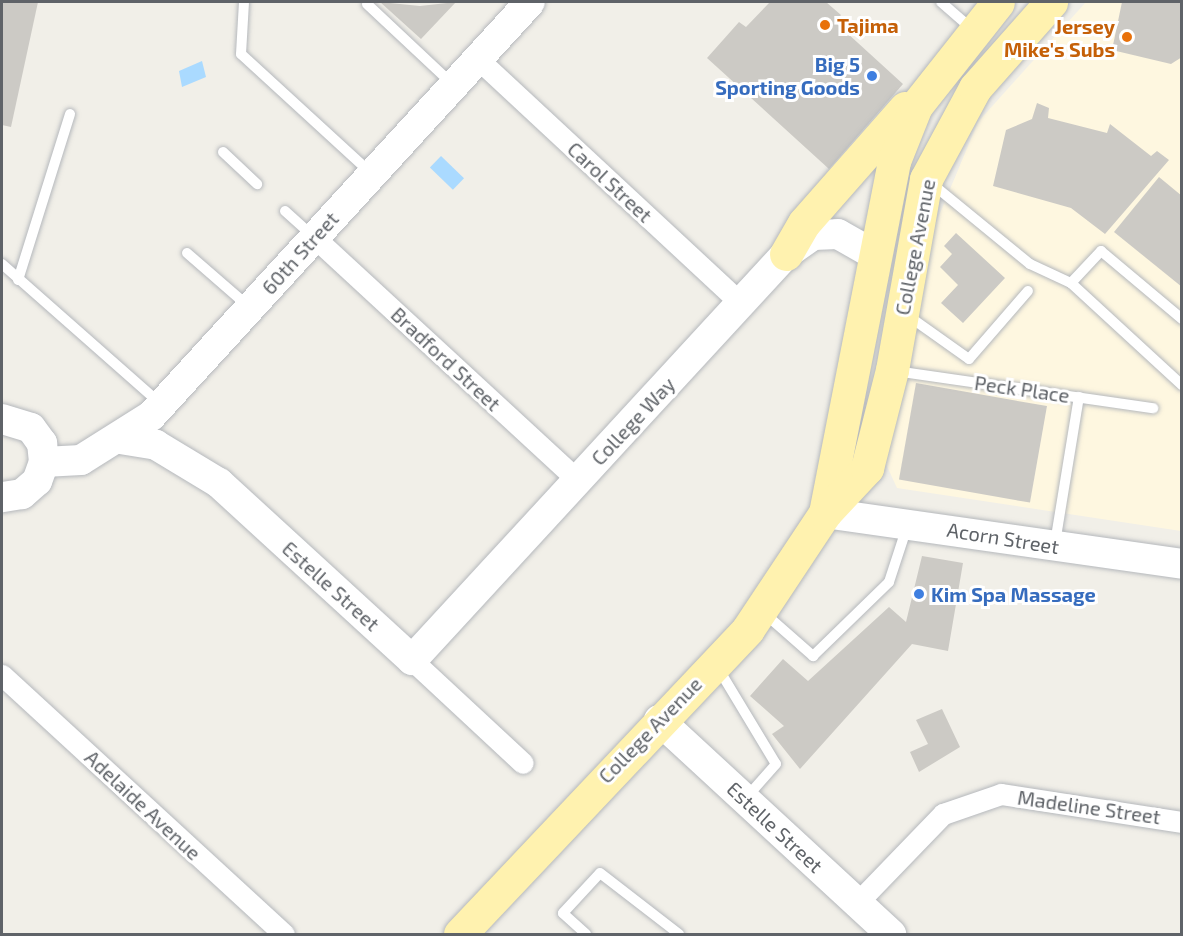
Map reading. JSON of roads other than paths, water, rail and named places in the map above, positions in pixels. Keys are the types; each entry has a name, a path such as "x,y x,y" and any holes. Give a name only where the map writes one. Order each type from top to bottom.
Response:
{"main road":[{"name":"College Avenue","path":"825,513 858,363 873,254 894,160 916,106 972,29 998,2"},
{"name":"College Avenue","path":"460,934 761,611 825,513 867,468 892,370 926,179 975,88 1051,2"},
{"path":"786,254 804,223 950,57"}],"street":[{"name":"60th Street","path":"44,462 81,460 120,439 162,405 530,2"},
{"name":"Carol Street","path":"478,59 742,304"},
{"name":"College Way","path":"412,660 786,254 813,235 838,234 873,254"},
{"name":"Bradford Street","path":"314,237 578,481"},
{"path":"2,419 31,428 42,443 44,462 30,487 2,497"},
{"name":"Estelle Street","path":"120,439 156,445 219,483 523,763"},
{"name":"Acorn Street","path":"825,513 1182,564"},
{"name":"Adelaide Avenue","path":"2,675 284,934"},
{"name":"Estelle Street","path":"659,720 891,934"},
{"name":"Madeline Street","path":"857,903 943,814 1001,794 1182,822"}],"lane":[{"path":"244,2 241,54 373,174"},
{"path":"941,2 972,29"},
{"path":"367,4 454,85"},
{"path":"18,280 70,114"},
{"path":"223,152 257,184"},
{"path":"926,179 1030,264 1071,283 1182,385"},
{"path":"285,211 314,237"},
{"path":"1071,283 1101,251 1182,319"},
{"path":"187,253 250,308"},
{"path":"2,264 162,405"},
{"path":"902,311 969,359 1028,291"},
{"name":"Peck Place","path":"892,370 1153,408"},
{"path":"1055,546 1079,397"},
{"path":"761,611 813,656 889,582 909,524"},
{"path":"715,663 776,764 745,799"},
{"path":"586,934 563,913 600,873 680,934"}],"water":[{"path":"202,61 206,77 182,87 179,71"},
{"path":"441,156 464,178 453,190 430,168"}],"place":[{"name":"Tajima","path":"825,25"},
{"name":"Jersey Mike's Subs","path":"1127,37"},
{"name":"Big 5 Sporting Goods","path":"872,76"},
{"name":"Kim Spa Massage","path":"919,594"}]}
